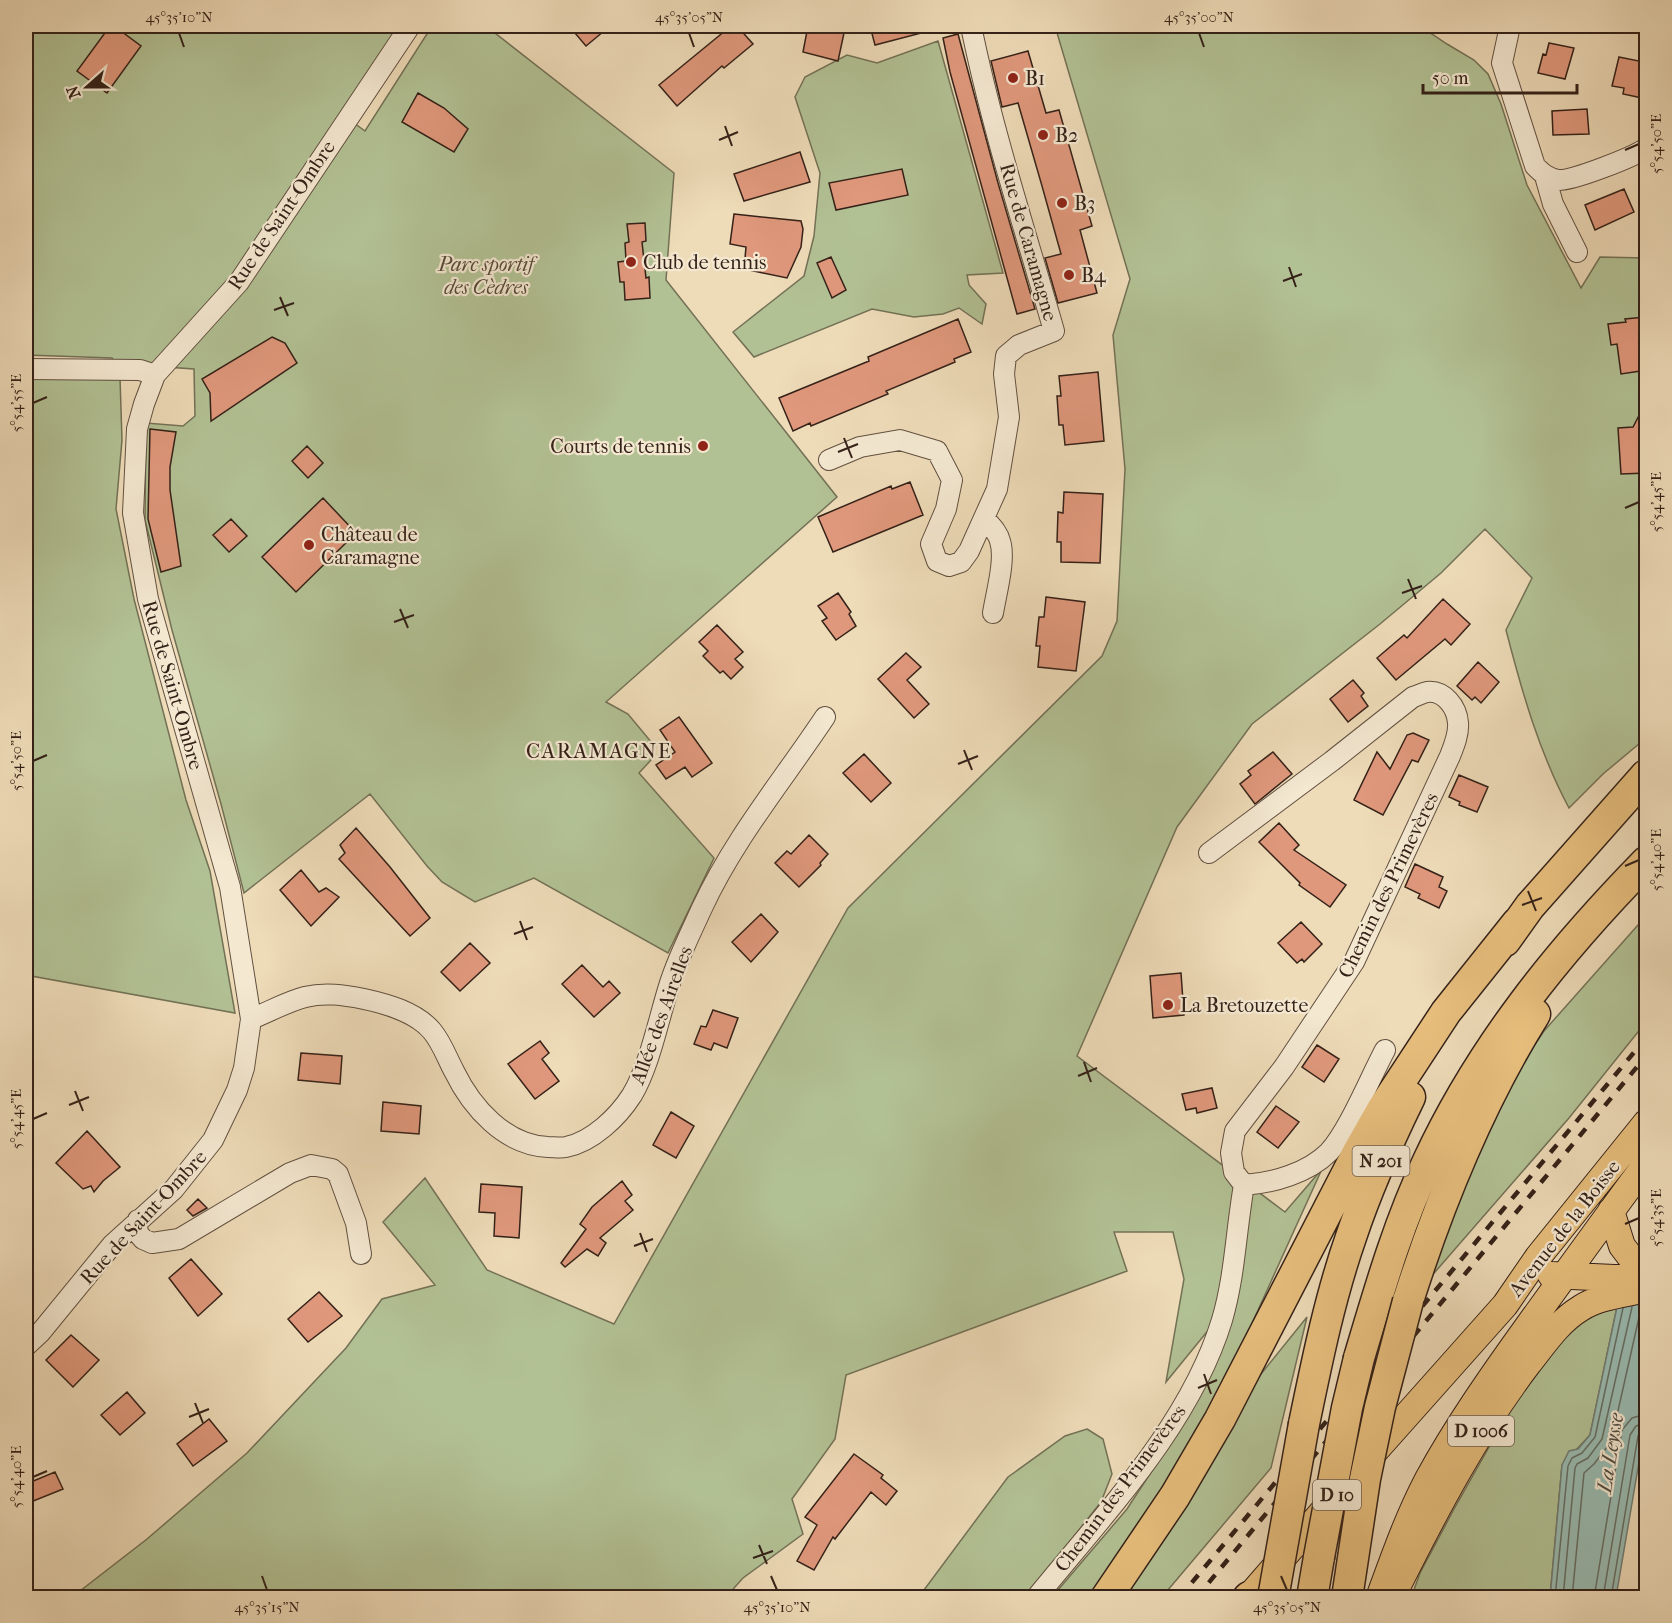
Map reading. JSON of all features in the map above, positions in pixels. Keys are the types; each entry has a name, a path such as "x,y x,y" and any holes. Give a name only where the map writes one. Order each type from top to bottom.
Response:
{"highway":[{"name":"N 201","path":"1273,1598 1304,1424 1322,1340 1351,1237 1398,1122 1440,1041 1517,923 1647,775"},
{"name":"N 201","path":"1312,1598 1339,1449 1359,1358 1402,1223 1427,1161 1474,1075 1516,1011 1615,894 1647,862"},
{"path":"1347,1598 1365,1479 1380,1407 1408,1301 1427,1242 1468,1138 1533,1018 1571,957 1615,894"},
{"path":"1106,1598 1175,1496 1220,1419 1383,1108 1446,1012 1517,923"},
{"path":"1098,1598 1131,1562"}],"main road":[{"name":"Avenue de la Boisse","path":"1505,1305 1538,1257 1647,1123"},
{"name":"Avenue de la Boisse","path":"1379,1598 1401,1538 1427,1481 1454,1435 1484,1387 1647,1164"},
{"path":"1505,1305 1539,1277 1565,1275 1611,1288 1646,1281 1622,1246 1611,1212"},
{"name":"D 1006","path":"1392,1598 1454,1478 1510,1388 1556,1328 1570,1315 1611,1288"},
{"name":"D 10","path":"1248,1597 1426,1392 1505,1305"}],"street":[{"name":"Rue de Saint-Ombre","path":"26,1346 40,1333 111,1245 174,1189 213,1140 237,1090 244,1068 251,1019 230,887 148,599 133,513 137,429 155,375 239,282 410,26"},
{"name":"Rue de Caramagne","path":"829,460 860,447 900,440 936,451 952,480 946,509 931,544 937,561 949,566 961,562 969,551 997,489 1009,417 1004,374 1006,356 1019,345 1054,331 978,61 971,26"},
{"path":"1510,26 1502,63 1535,166 1545,176 1553,204 1577,252"},
{"path":"1545,176 1560,180 1574,178 1647,148"},
{"path":"26,369 140,370 155,375"},
{"path":"984,518 1001,543 993,613"},
{"name":"Chemin des Primevères","path":"1036,1598 1122,1492 1167,1432 1186,1401 1203,1366 1230,1289 1244,1185 1234,1172 1231,1153 1235,1131 1284,1066 1354,962 1450,756 1456,740 1458,723 1454,708 1439,693 1428,692 1413,697 1209,853"},
{"name":"Allée des Airelles","path":"251,1019 306,997 332,993 377,1002 400,1010 419,1020 432,1031 469,1096 507,1135 524,1144 544,1147 564,1148 581,1142 619,1112 632,1095 641,1076 671,980 703,906 746,831 825,717"},
{"path":"1244,1185 1291,1175 1328,1153 1341,1135 1385,1050"},
{"path":"138,1220 137,1232 142,1239 152,1243 179,1239 290,1173 311,1165 332,1169 338,1174 356,1223 361,1254"}],"green space":[{"path":"26,26 403,26 238,272 162,360 150,365 115,362 112,358 26,355"},
{"name":"Parc sportif des Cèdres","path":"432,26 486,26 674,173 666,280 837,497 606,702 628,714 652,743 651,760 639,773 714,858 668,953 534,878 475,902 442,882 370,794 244,893 172,630 145,520 146,423 183,426 195,416 194,369 166,367 354,123 365,131"},
{"path":"1055,26 1420,26 1474,60 1488,74 1501,104 1527,185 1581,288 1600,257 1646,258 1646,738 1603,774 1569,808 1558,787 1532,721 1506,630 1532,578 1485,529 1441,573 1252,724 1177,827 1077,1056 1285,1212 1322,1169 1205,1427 1095,1597 1052,1597 1127,1509 1188,1416 1237,1295 1166,1382 1184,1279 1173,1232 1114,1232 1127,1271 846,1375 835,1439 792,1499 803,1534 743,1578 726,1597 71,1598 147,1539 247,1453 346,1348 382,1299 435,1285 383,1222 425,1178 487,1270 614,1324 848,908 1102,656 1117,621 1125,469 1113,335 1130,279"},
{"path":"938,41 1003,273 967,275 969,285 986,304 982,324 959,308 943,314 914,317 872,309 754,357 733,332 804,276 814,236 820,173 795,97 805,77 847,55 877,63"},
{"path":"120,378 122,440 116,509 134,599 186,800 210,871 235,1013 26,975 26,379"},
{"path":"1646,916 1646,1022 1569,1118 1422,1287 1456,1189 1522,1064 1544,1031"},
{"path":"1617,1307 1590,1435 1562,1465 1550,1597 1411,1598 1420,1573 1519,1394 1561,1338 1586,1316"},
{"path":"1307,1317 1271,1468 1162,1597 1117,1598 1240,1400"},
{"path":"1087,1429 1103,1439 1112,1474 1101,1502 1026,1597 918,1598 1008,1477 1065,1436"}],"water":[{"name":"La Leysse","path":"1646,1234 1646,1421 1616,1597 1550,1598 1562,1465 1569,1451 1578,1449 1590,1435 1617,1307"}],"building":[{"path":"110,26 114,26 141,46 107,93 77,71"},
{"path":"569,26 610,26 586,46"},
{"path":"731,26 737,26 753,44 724,68 722,66 677,106 659,85"},
{"path":"808,26 844,33 838,61 803,52"},
{"path":"870,26 929,26 929,31 875,45"},
{"path":"958,34 1035,309 1017,314 950,72 943,38"},
{"path":"1549,43 1574,48 1565,79 1538,73 1543,54 1546,55"},
{"path":"1028,51 1046,113 1059,110 1092,226 1080,230 1097,293 1058,303 1045,258 1061,254 1018,103 1002,107 991,61"},
{"path":"1619,57 1644,62 1641,77 1647,79 1647,99 1623,94 1624,88 1612,86"},
{"path":"418,93 444,108 468,129 454,152 402,122"},
{"path":"1587,109 1589,134 1553,135 1552,111"},
{"path":"800,152 810,182 744,201 734,174"},
{"path":"902,169 908,195 836,210 829,183"},
{"path":"1624,189 1634,212 1595,230 1585,205"},
{"path":"734,214 801,221 803,229 801,247 787,278 744,269 746,247 730,244"},
{"name":"Club de tennis","path":"645,223 646,241 642,242 646,278 649,277 650,298 625,300 624,282 620,282 618,262 626,261 625,243 629,242 627,224"},
{"path":"831,257 846,290 832,298 817,263"},
{"path":"1645,317 1647,370 1621,374 1617,344 1611,345 1608,324"},
{"path":"958,319 971,352 954,359 955,362 886,391 888,394 811,426 810,423 793,431 779,398 869,361 868,357"},
{"path":"272,337 285,343 297,363 211,421 210,393 202,379"},
{"path":"1098,372 1104,441 1065,445 1063,425 1059,425 1057,396 1061,396 1059,376"},
{"path":"1647,400 1647,473 1621,474 1618,428 1633,427"},
{"path":"150,429 176,432 170,467 170,490 181,566 161,572 148,519"},
{"path":"307,446 323,463 308,478 292,461"},
{"path":"910,482 923,515 833,552 818,517 891,486 892,489"},
{"path":"1064,492 1103,494 1100,563 1061,562 1061,542 1057,542 1058,512 1063,513"},
{"name":"Château de Caramagne","path":"323,498 356,533 296,592 262,557"},
{"path":"231,519 247,536 229,552 213,535"},
{"path":"838,593 851,612 849,614 856,626 836,640 822,621 827,618 818,606"},
{"path":"1046,597 1085,602 1076,671 1038,667 1040,646 1036,646 1039,617 1044,617"},
{"path":"1443,599 1470,624 1451,645 1445,639 1396,680 1377,658 1404,635 1407,638"},
{"path":"717,625 743,652 735,659 743,667 731,679 723,671 720,673 703,656 708,651 699,642"},
{"path":"906,653 921,667 907,680 929,704 914,718 878,679"},
{"path":"1478,662 1499,682 1481,703 1475,697 1472,700 1457,686"},
{"path":"1353,680 1364,693 1361,696 1368,706 1348,722 1330,699"},
{"path":"679,717 712,763 692,777 685,767 666,779 656,765 675,752 660,730"},
{"path":"1413,733 1429,740 1418,762 1412,760 1383,815 1354,800 1377,752 1390,769 1407,735"},
{"path":"1273,752 1292,774 1255,804 1240,784 1251,775 1248,771"},
{"path":"864,754 891,783 871,802 843,773"},
{"path":"1459,775 1488,787 1477,812 1459,805 1460,802 1449,797"},
{"path":"1279,823 1299,845 1294,850 1346,885 1330,907 1299,885 1300,883 1259,842"},
{"path":"356,828 430,918 410,936 339,859 345,853 340,845"},
{"path":"809,835 828,854 820,863 821,865 799,887 775,863 787,851 791,854"},
{"path":"1415,864 1443,877 1439,887 1447,891 1439,908 1418,898 1420,894 1405,887"},
{"path":"301,870 319,892 326,888 339,897 311,926 280,890"},
{"path":"761,914 778,932 751,962 732,942"},
{"path":"1301,922 1322,944 1304,962 1302,959 1297,963 1278,943"},
{"path":"470,943 490,963 460,991 441,972"},
{"path":"582,965 603,987 609,981 620,993 594,1017 562,984"},
{"name":"La Bretouzette","path":"1181,973 1184,1015 1153,1018 1150,976"},
{"path":"713,1010 738,1018 727,1048 714,1043 711,1050 694,1044 701,1026 706,1027"},
{"path":"540,1041 549,1053 542,1059 559,1081 535,1099 508,1064"},
{"path":"1317,1045 1339,1059 1324,1082 1302,1067"},
{"path":"301,1053 342,1056 340,1084 298,1080"},
{"path":"1212,1088 1217,1108 1197,1113 1196,1108 1186,1110 1182,1094"},
{"path":"383,1102 421,1106 419,1134 381,1131"},
{"path":"1276,1106 1299,1122 1278,1148 1257,1132"},
{"path":"671,1112 694,1126 676,1158 653,1145"},
{"path":"87,1131 120,1167 94,1192 91,1186 83,1189 56,1163"},
{"path":"622,1181 632,1195 625,1201 633,1210 600,1238 606,1243 598,1256 587,1249 565,1267 561,1263 586,1229 580,1224 592,1207"},
{"path":"481,1184 522,1187 519,1238 494,1236 495,1213 479,1212"},
{"path":"198,1199 207,1208 193,1216 187,1210"},
{"path":"191,1259 222,1294 198,1316 169,1278"},
{"path":"319,1292 342,1316 308,1342 288,1319"},
{"path":"71,1335 99,1360 73,1387 46,1360"},
{"path":"127,1392 145,1413 120,1435 101,1415"},
{"path":"209,1419 227,1441 193,1466 177,1444"},
{"path":"854,1454 883,1475 881,1478 897,1491 886,1505 871,1492 835,1539 833,1537 814,1570 797,1561 817,1525 805,1517"},
{"path":"55,1472 63,1489 26,1504 26,1484"}],"railway":[{"path":"1179,1598 1646,1038"},
{"path":"1196,1598 1646,1056"}],"place":[{"name":"B1","path":"1013,78"},
{"name":"B2","path":"1043,135"},
{"name":"B3","path":"1062,203"},
{"name":"Club de tennis","path":"631,262"},
{"name":"B4","path":"1069,275"},
{"name":"Courts de tennis","path":"703,446"},
{"name":"Château de Caramagne","path":"309,545"},
{"name":"La Bretouzette","path":"1168,1005"}],"district":[{"name":"CARAMAGNE","path":"599,751"}]}
